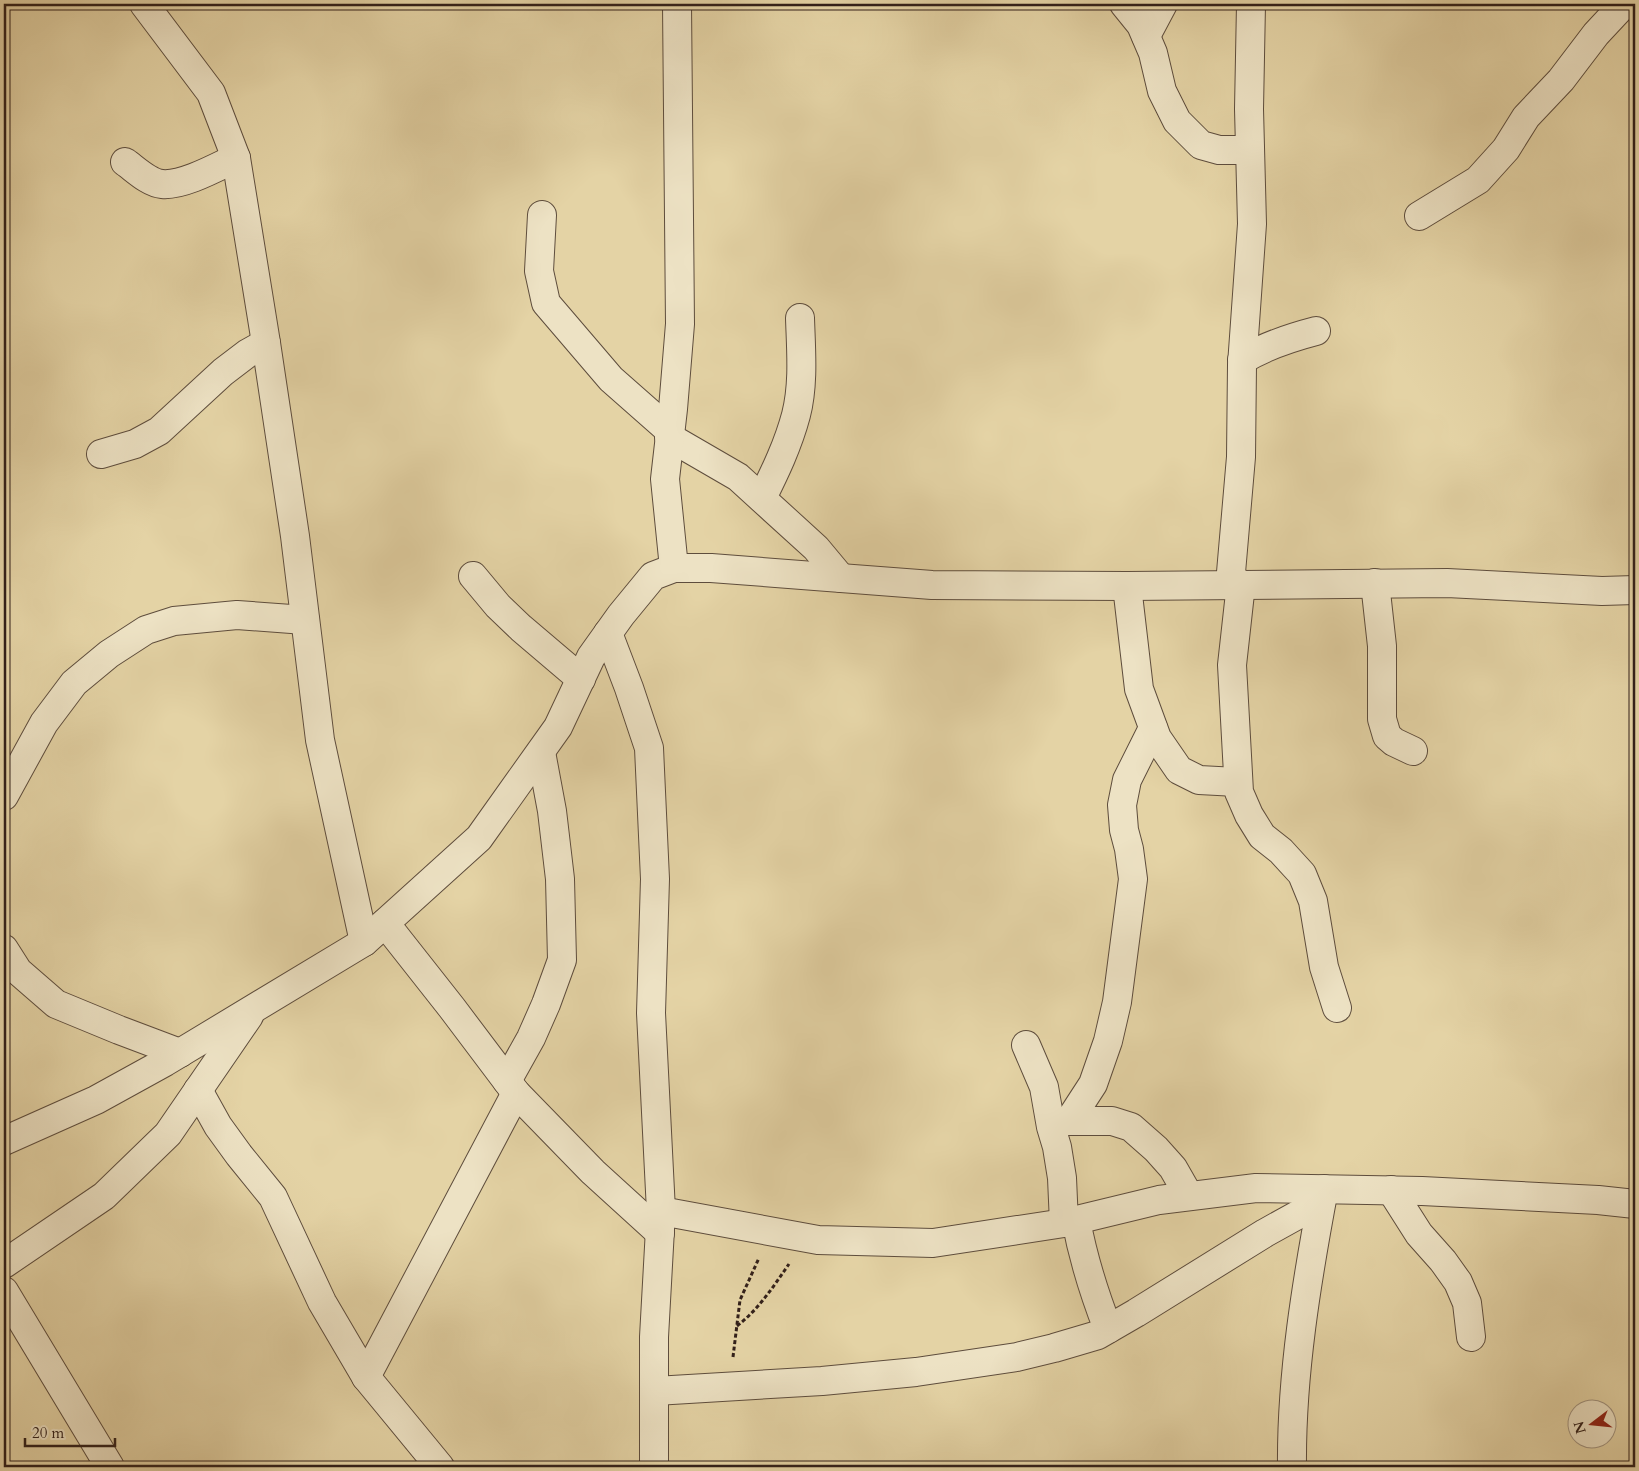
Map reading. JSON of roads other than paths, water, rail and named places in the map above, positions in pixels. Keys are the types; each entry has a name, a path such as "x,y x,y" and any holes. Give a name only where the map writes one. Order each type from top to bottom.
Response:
{"street":[{"path":"144,4 212,93 236,158 295,536 320,740 364,942"},
{"path":"674,568 664,479 680,324 677,4"},
{"path":"1124,4 1141,25 1146,36 1153,53 1162,91 1176,121 1201,144 1220,150 1250,150"},
{"path":"1146,36 1163,4"},
{"path":"1251,4 1249,109 1252,224 1242,360 1241,457 1232,665 1238,782 1239,792 1262,836 1281,851 1302,874 1310,892 1324,968 1338,1008"},
{"path":"1419,216 1478,180 1506,149 1526,117 1562,80 1596,34 1624,4"},
{"path":"125,162 149,179 162,184 179,182 200,175 236,158"},
{"path":"542,214 539,270 546,303 612,379 670,434 738,477 816,548 841,578"},
{"path":"762,498 780,462 796,415 800,382 800,318"},
{"path":"1242,360 1276,343 1316,331"},
{"path":"102,454 135,444 159,431 222,372 248,353 266,343"},
{"path":"4,1141 96,1100 180,1053 364,942 479,838 558,728 592,657 608,634 653,576 674,568 711,568 932,585 1127,586 1447,583 1602,591 1635,590"},
{"path":"473,576 498,606 520,628 581,679"},
{"path":"1375,584 1382,646 1382,719 1387,736 1394,742 1413,751"},
{"path":"1127,586 1139,689 1157,738 1179,770 1199,780 1238,782"},
{"path":"4,796 44,724 74,683 109,654 146,630 174,622 237,615 305,620"},
{"path":"608,634 649,748 655,879 651,1013 660,1222 654,1337 654,1467"},
{"path":"1059,1121 1093,1084 1108,1041 1117,1002 1133,878 1130,849 1124,830 1122,805 1127,780 1153,728"},
{"path":"366,1377 512,1087 562,960 560,879 552,811 541,752"},
{"path":"385,923 512,1087 593,1172 660,1222 774,1232 818,1240 933,1243 1070,1222 1159,1200 1256,1188 1322,1196 1391,1190 1422,1190 1598,1200 1635,1204"},
{"path":"4,949 18,971 56,1004 180,1053"},
{"path":"4,1264 104,1196 168,1134 254,1008"},
{"path":"1026,1045 1059,1121 1057,1147 1070,1222 1108,1329"},
{"path":"198,1090 218,1126 239,1155 274,1196 322,1302 366,1377 440,1467"},
{"path":"1059,1121 1112,1121 1130,1127 1173,1168 1189,1196"},
{"path":"1391,1190 1419,1234 1458,1282 1467,1303 1472,1337"},
{"path":"654,1391 822,1381 916,1372 1016,1357 1054,1348 1108,1329 1200,1274 1322,1196"},
{"path":"1292,1467 1292,1430 1304,1305 1322,1196"},
{"path":"4,1291 110,1467"}]}
